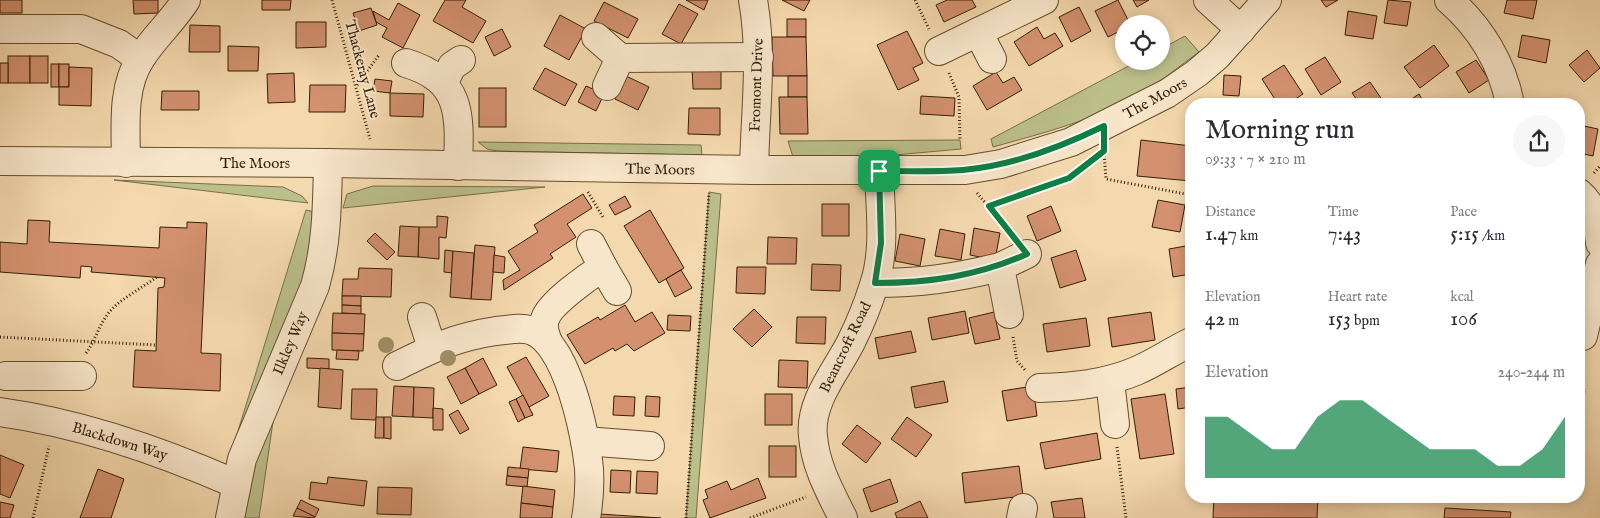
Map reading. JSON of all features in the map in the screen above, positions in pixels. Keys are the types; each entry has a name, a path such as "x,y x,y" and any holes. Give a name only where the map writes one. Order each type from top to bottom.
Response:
{"street":[{"path":"126,163 125,110 140,59 186,0"},
{"name":"Fromont Drive","path":"753,0 758,27 759,57 754,170"},
{"path":"939,51 1044,0"},
{"path":"1208,0 1241,30"},
{"name":"The Moors","path":"0,161 328,163 709,170 965,170 1001,164 1071,142 1104,138 1197,73 1241,30 1267,0"},
{"path":"1449,0 1468,16 1486,43 1506,85 1509,98"},
{"path":"0,29 81,29 120,44 140,59"},
{"path":"978,32 992,59"},
{"path":"596,37 620,58 759,57"},
{"path":"607,86 620,58"},
{"path":"444,82 452,66 462,60"},
{"path":"406,63 434,74 444,82 454,102 458,123 458,166"},
{"name":"Ilkley Way","path":"230,518 236,484 254,429 315,286 322,261 327,232 328,163"},
{"name":"Beancroft Road","path":"843,518 829,489 814,446 814,416 819,400 852,340 875,283 881,243 879,171"},
{"path":"1585,200 1591,206 1599,229 1600,243"},
{"path":"875,283 913,283 953,278 1000,266 1027,254"},
{"path":"586,518 590,496 585,441 580,414 570,386 548,342 544,328 546,315 583,280 597,256 617,290"},
{"path":"1585,330 1597,294 1600,264"},
{"path":"1000,266 1009,314"},
{"path":"422,316 432,348"},
{"path":"396,366 432,348 472,334 518,329 532,330 548,342"},
{"path":"1040,388 1069,388 1110,381 1138,371 1185,345"},
{"path":"6,376 64,376 49,419"},
{"path":"1110,381 1115,424"},
{"name":"Blackdown Way","path":"0,412 49,419 188,462 236,484"},
{"path":"585,441 650,446"}],"path":[{"name":"Thackeray Lane","path":"332,0 371,145"},
{"path":"356,86 379,55"},
{"path":"1097,156 1104,138"},
{"path":"1104,138 1106,180 1185,194"},
{"path":"989,206 1069,178 1090,162"},
{"path":"686,518 709,170"},
{"path":"974,189 1027,254"},
{"path":"587,190 603,217"},
{"path":"64,376 94,342 102,323 112,309 157,277"},
{"path":"1009,314 1017,361 1040,388"},
{"path":"0,337 156,345"},
{"path":"33,518 49,419"},
{"path":"1115,424 1126,518"},
{"path":"750,518 829,489"}],"green space":[{"path":"1185,36 1199,52 1163,79 1123,103 1087,119 993,147 991,139 1121,70 1170,70 1170,44"},
{"path":"960,140 961,149 873,157 793,157 788,141"},
{"path":"478,142 701,145 702,155 497,151 487,149"},
{"path":"114,180 283,187 302,196 308,203"},
{"path":"373,186 545,187 343,208 347,194"},
{"path":"709,192 721,194 696,518 686,518"},
{"path":"306,210 311,211 315,218 312,261 230,457"},
{"path":"276,401 259,518 239,518 241,506"}],"building":[{"path":"0,0 22,0 22,13 0,13"},
{"path":"133,0 158,0 158,13 134,14"},
{"path":"262,0 291,0 290,10 262,10"},
{"path":"445,0 466,0 462,7 486,21 473,43 433,21"},
{"path":"686,0 708,0 704,10"},
{"path":"782,0 810,0 804,11"},
{"path":"947,0 972,0 976,7 944,22 936,5"},
{"path":"1118,0 1126,15 1115,15 1115,34 1108,37 1095,11"},
{"path":"1133,0 1149,0 1137,7"},
{"path":"1321,0 1338,0 1326,7"},
{"path":"1388,0 1411,2 1407,26 1384,23"},
{"path":"1507,0 1537,0 1533,19 1504,13"},
{"path":"604,2 638,19 628,38 594,21"},
{"path":"398,3 420,15 403,48 382,37 387,28 376,22 373,11 389,20"},
{"path":"679,4 698,14 681,44 662,34"},
{"path":"1079,7 1091,31 1071,42 1059,17"},
{"path":"371,8 377,25 359,31 353,13"},
{"path":"1348,11 1377,16 1373,39 1345,35"},
{"path":"560,15 586,29 569,60 544,46"},
{"path":"787,19 806,19 806,37 787,37"},
{"path":"296,22 326,22 326,47 296,48"},
{"path":"190,25 220,26 220,52 189,52"},
{"path":"1037,27 1044,39 1055,33 1063,46 1029,66 1014,42"},
{"path":"502,29 511,47 494,56 485,37"},
{"path":"907,31 923,63 913,68 919,80 898,90 877,45"},
{"path":"1522,35 1550,40 1546,63 1518,57"},
{"path":"772,37 806,37 807,76 773,76"},
{"path":"1434,45 1449,66 1420,88 1404,67"},
{"path":"228,46 259,47 258,71 228,71"},
{"path":"1587,50 1600,68 1584,82 1569,65"},
{"path":"8,56 30,56 30,83 8,83"},
{"path":"30,56 48,56 48,83 30,83"},
{"path":"1325,57 1341,82 1321,95 1305,69"},
{"path":"1476,60 1489,80 1469,93 1456,72"},
{"path":"0,63 8,63 8,83 0,83"},
{"path":"51,64 59,64 59,87 51,87"},
{"path":"59,64 69,64 69,87 59,87"},
{"path":"1284,65 1303,94 1297,98 1274,98 1262,79"},
{"path":"721,66 721,89 693,89 692,67"},
{"path":"69,67 92,68 91,106 59,105 59,87 69,87"},
{"path":"545,68 577,84 565,106 533,89"},
{"path":"996,72 1003,83 1014,77 1022,90 987,110 973,86"},
{"path":"294,73 295,102 268,103 267,74"},
{"path":"1224,75 1241,76 1239,96 1223,95"},
{"path":"626,76 649,87 638,110 615,99"},
{"path":"788,76 807,76 807,97 788,97"},
{"path":"375,79 392,81 390,93 373,91"},
{"path":"1370,82 1381,98 1356,98 1352,93"},
{"path":"310,85 346,85 345,112 309,112"},
{"path":"586,86 604,94 596,111 578,102"},
{"path":"479,88 506,88 506,127 479,127"},
{"path":"162,91 199,91 199,110 161,110"},
{"path":"390,93 424,94 423,117 390,116"},
{"path":"1419,94 1421,98 1413,98"},
{"path":"921,96 955,98 954,116 920,114"},
{"path":"779,97 807,97 808,134 780,134"},
{"path":"689,108 720,108 720,135 688,134"},
{"path":"1585,126 1598,129 1593,156 1585,154"},
{"path":"1141,140 1185,145 1185,180 1137,176"},
{"path":"583,194 592,208 567,224 576,237 550,254 553,258 504,290 503,280 520,270 508,251 538,232 534,225"},
{"path":"625,196 631,207 615,215 609,205"},
{"path":"1158,200 1185,205 1180,232 1152,227"},
{"path":"822,204 849,204 849,236 822,236"},
{"path":"1051,206 1061,231 1037,241 1027,216"},
{"path":"650,210 684,268 659,283 624,226"},
{"path":"437,216 448,217 446,238 439,237 439,259 418,257 419,227 437,227"},
{"path":"28,220 50,221 49,242 159,248 160,227 187,228 187,222 207,223 201,353 221,354 220,391 133,387 135,350 156,351 158,288 164,287 165,278 91,272 92,267 81,266 80,278 0,272 0,242 27,244"},
{"path":"400,226 419,227 418,257 398,256"},
{"path":"974,228 1000,233 995,260 970,255"},
{"path":"940,229 965,234 961,260 935,256"},
{"path":"375,233 395,252 387,260 367,241"},
{"path":"900,234 925,239 920,266 895,261"},
{"path":"768,237 797,238 796,264 767,264"},
{"path":"475,245 495,247 491,300 471,299"},
{"path":"1185,246 1185,275 1173,277 1169,249"},
{"path":"445,250 453,251 452,273 444,272"},
{"path":"1076,250 1086,280 1060,288 1051,258"},
{"path":"453,251 474,253 471,299 450,297"},
{"path":"494,255 505,257 504,273 493,272"},
{"path":"812,264 841,265 840,291 811,290"},
{"path":"737,267 766,267 765,294 736,293"},
{"path":"359,268 392,269 391,297 342,296 343,279 358,279"},
{"path":"681,270 692,288 675,297 666,279"},
{"path":"342,296 361,296 361,306 342,305"},
{"path":"342,305 361,306 361,314 342,313"},
{"path":"625,305 635,322 652,312 665,333 634,351 627,344 615,351 613,348 585,364 567,335 598,317 600,320"},
{"path":"754,309 772,327 752,347 733,329"},
{"path":"965,311 969,333 932,340 928,318"},
{"path":"994,312 1000,339 975,344 969,318"},
{"path":"1151,312 1155,340 1112,347 1108,318"},
{"path":"333,313 365,314 364,334 332,333"},
{"path":"668,315 691,316 690,331 667,330"},
{"path":"797,317 826,317 825,344 796,343"},
{"path":"1086,318 1090,346 1047,352 1043,324"},
{"path":"911,331 916,352 879,359 875,338"},
{"path":"332,333 364,334 363,351 332,350"},
{"path":"337,350 359,351 358,360 336,359"},
{"path":"526,357 549,396 529,407 507,367"},
{"path":"307,358 329,359 329,369 307,368"},
{"path":"483,358 497,385 479,394 465,368"},
{"path":"779,360 808,361 807,388 778,387"},
{"path":"320,368 343,370 341,409 318,407"},
{"path":"465,368 479,394 461,404 447,377"},
{"path":"944,381 948,402 915,408 911,387"},
{"path":"394,386 414,387 413,417 392,416"},
{"path":"1033,386 1037,416 1007,421 1002,391"},
{"path":"414,387 434,388 433,418 413,417"},
{"path":"1185,388 1185,408 1178,409 1176,389"},
{"path":"352,389 377,389 376,420 351,419"},
{"path":"765,394 792,394 792,425 765,425"},
{"path":"1165,394 1174,454 1140,459 1131,399"},
{"path":"523,395 533,415 525,418 516,399"},
{"path":"614,396 635,397 634,416 613,415"},
{"path":"646,396 660,397 659,417 645,416"},
{"path":"516,399 525,418 518,422 509,402"},
{"path":"433,408 443,409 443,430 433,430"},
{"path":"458,410 469,429 460,434 449,415"},
{"path":"376,417 384,417 384,438 375,438"},
{"path":"384,417 391,417 391,439 384,438"},
{"path":"907,417 932,435 916,457 891,439"},
{"path":"857,425 881,443 866,463 842,444"},
{"path":"1097,433 1101,459 1045,469 1040,443"},
{"path":"769,446 796,446 796,477 769,477"},
{"path":"523,447 559,451 557,472 520,469"},
{"path":"0,455 24,465 10,498 0,494"},
{"path":"1019,466 1023,496 965,503 962,473"},
{"path":"508,467 529,469 528,478 507,476"},
{"path":"98,469 124,479 111,518 80,518"},
{"path":"611,470 631,471 630,493 610,492"},
{"path":"637,471 658,472 657,494 636,493"},
{"path":"507,476 528,478 527,487 506,485"},
{"path":"328,477 367,481 364,506 309,499 311,482 327,484"},
{"path":"758,478 766,498 710,518 703,500 708,498 705,490 727,481 731,490"},
{"path":"890,479 898,502 871,512 863,489"},
{"path":"523,486 555,490 553,507 521,503"},
{"path":"378,487 412,488 411,515 377,514"},
{"path":"1082,498 1085,518 1054,518 1051,502"},
{"path":"301,500 319,509 315,517 297,508"},
{"path":"920,501 928,518 897,518 895,513"},
{"path":"0,502 14,505 10,518 0,518"},
{"path":"521,503 553,507 552,518 520,518"},
{"path":"1214,503 1318,503 1317,518 1213,518"},
{"path":"297,508 315,517 293,516"},
{"path":"1445,508 1511,512 1510,518 1444,518"},
{"path":"599,514 661,518 598,518"}],"route":[{"path":"1104,126 1104,151 1069,178 989,206 1027,254 1000,266 953,278 913,283 875,283 881,243 879,171 965,170 1001,164 1071,142 1104,126"}]}
